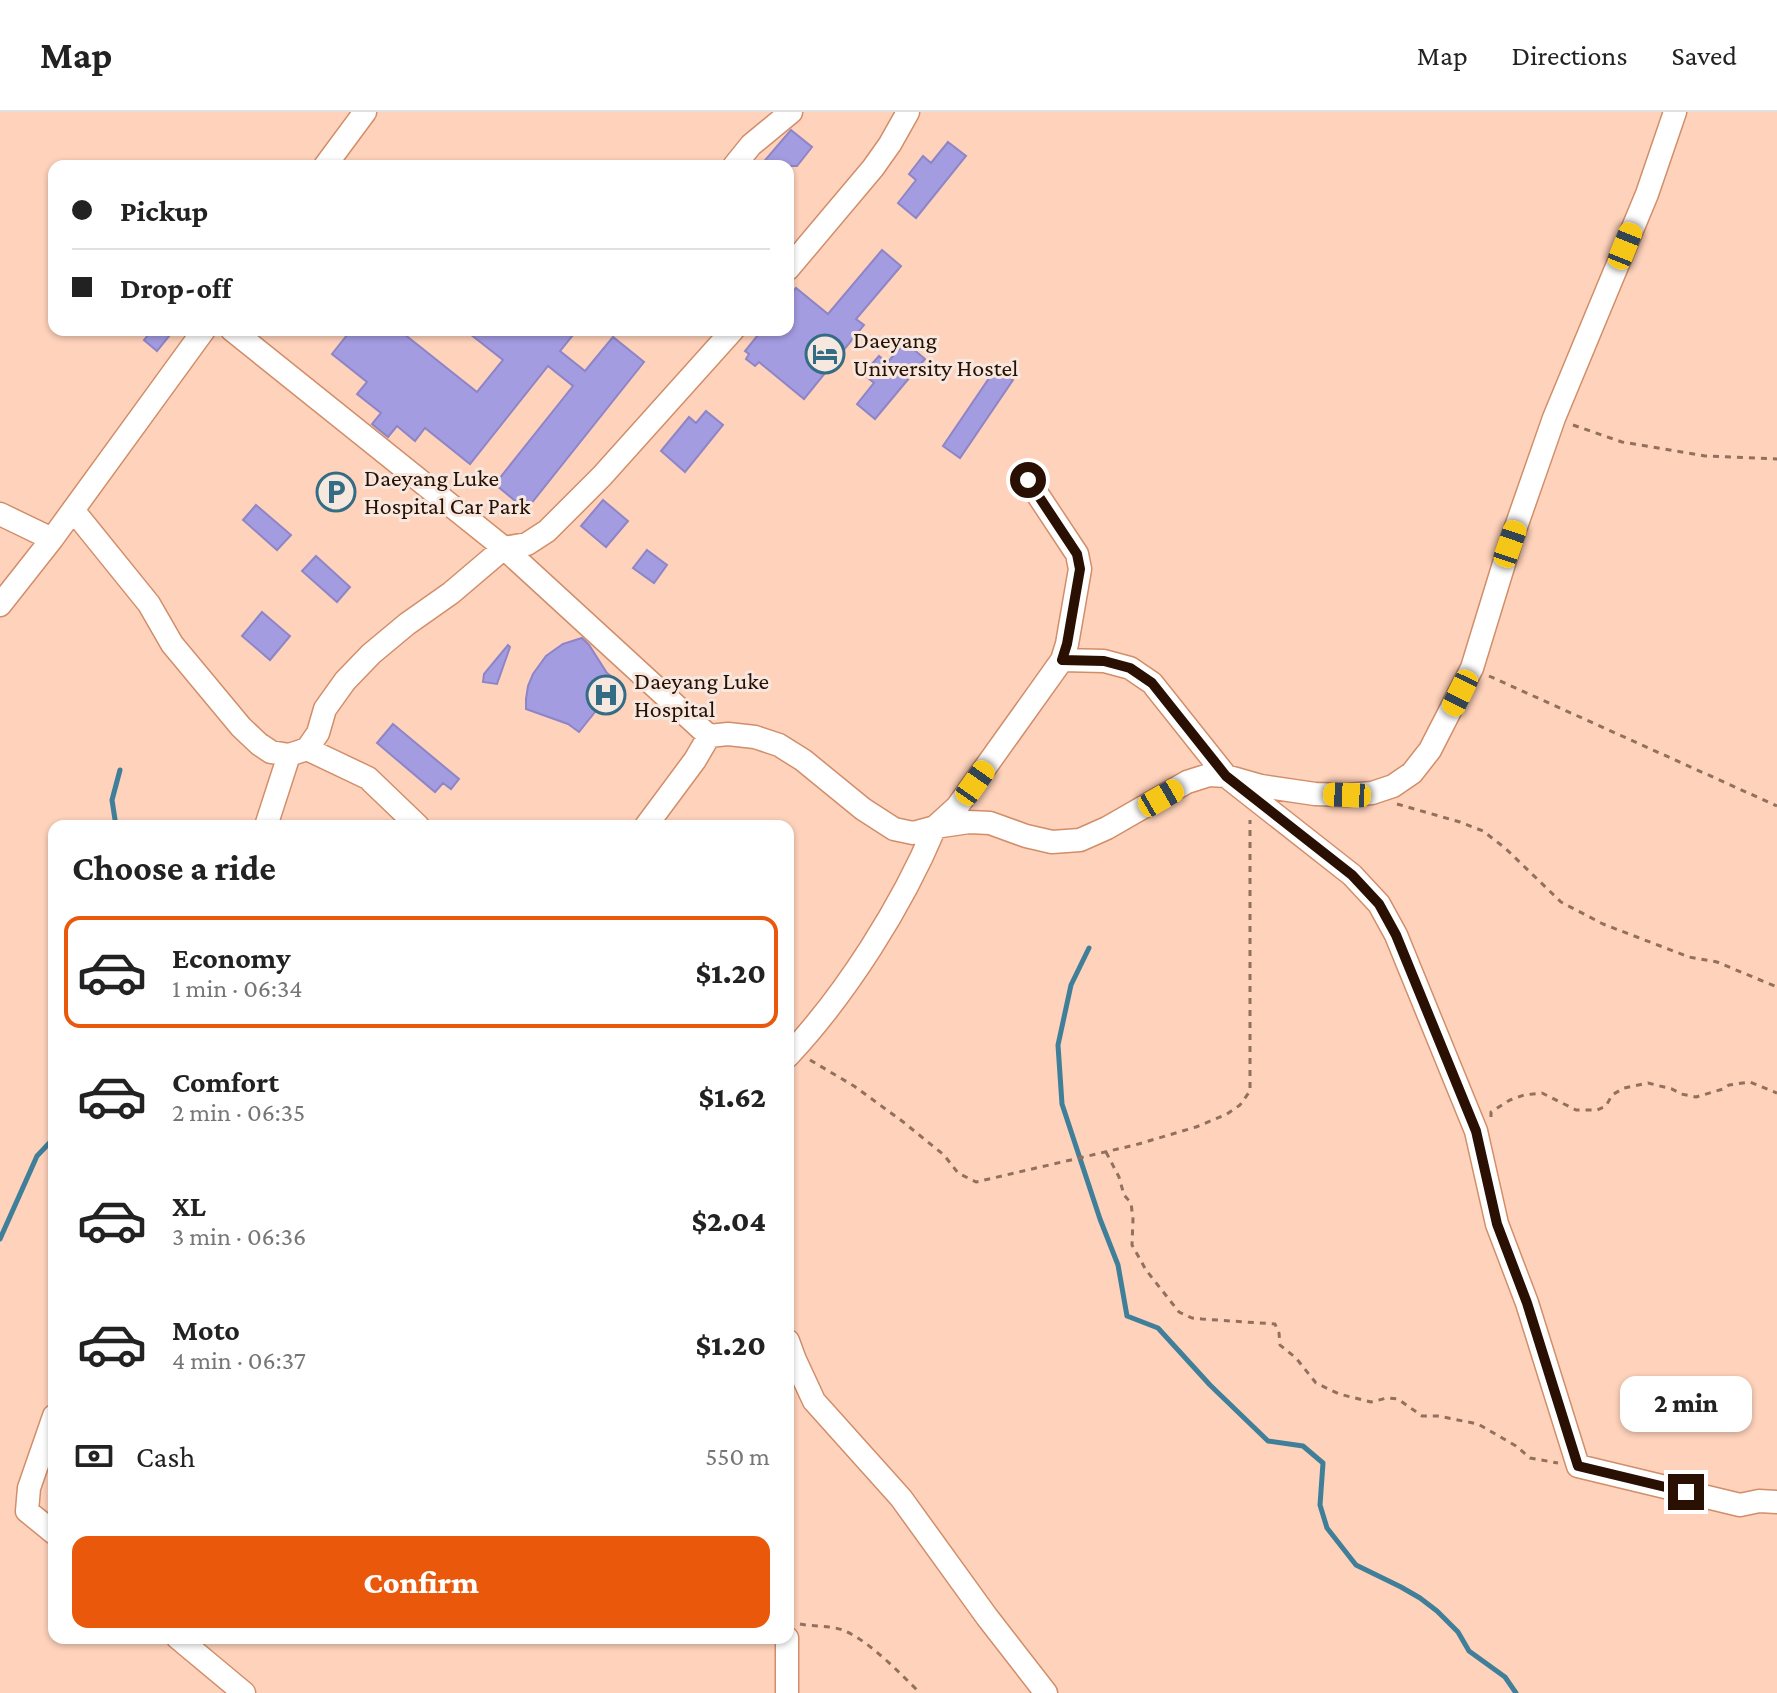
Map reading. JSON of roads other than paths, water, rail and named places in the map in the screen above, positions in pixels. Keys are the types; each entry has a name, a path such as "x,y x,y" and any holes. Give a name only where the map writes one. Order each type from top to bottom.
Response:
{"street":[{"path":"329,160 365,112"},
{"path":"739,160 751,145 791,112"},
{"path":"239,336 504,548 709,736 728,734 755,737 779,745 894,829 913,833 969,822 990,823 1052,842 1080,840 1187,782 1209,775 1315,794 1347,795 1372,793 1393,786 1412,773 1430,750 1472,668 1510,544 1554,418 1647,194 1675,112"},
{"path":"794,262 873,168 890,144 900,115"},
{"path":"0,605 52,539 200,336"},
{"path":"269,820 298,752 318,733 325,709 345,681 371,654 504,548 527,544 547,531 602,476 728,336"},
{"path":"794,1047 818,1022 865,957 919,864 935,827 957,807 1062,660 1080,569 1077,554 1028,480"},
{"path":"73,510 149,604 172,644 241,727 259,744 271,752 298,752 368,778 412,820"},
{"path":"0,514 52,539"},
{"path":"1062,660 1104,661 1130,668 1152,683 1226,776 1352,875 1379,904 1396,935 1476,1131 1497,1224 1527,1303 1578,1466 1740,1505 1759,1501 1777,1502"},
{"path":"650,820 709,736"},
{"path":"794,1357 814,1401"},
{"path":"794,1379 901,1498 1046,1693"},
{"path":"48,1433 29,1488 27,1511 48,1528"},
{"path":"185,1644 244,1693"},
{"path":"787,1693 792,1644"}],"waterway":[{"path":"115,820 112,800 120,770"},
{"path":"1089,948 1071,985 1058,1045 1062,1104 1118,1265 1127,1316 1158,1328 1210,1385 1268,1441 1303,1446 1323,1463 1320,1505 1327,1528 1356,1565 1401,1587 1437,1611 1458,1632 1469,1651 1505,1677 1516,1693"},
{"path":"0,1239 37,1156 48,1144"}],"place":[{"name":"Daeyang University Hostel","path":"825,354"},
{"name":"Daeyang Luke Hospital Car Park","path":"336,492"},
{"name":"Daeyang Luke Hospital","path":"606,695"}]}
